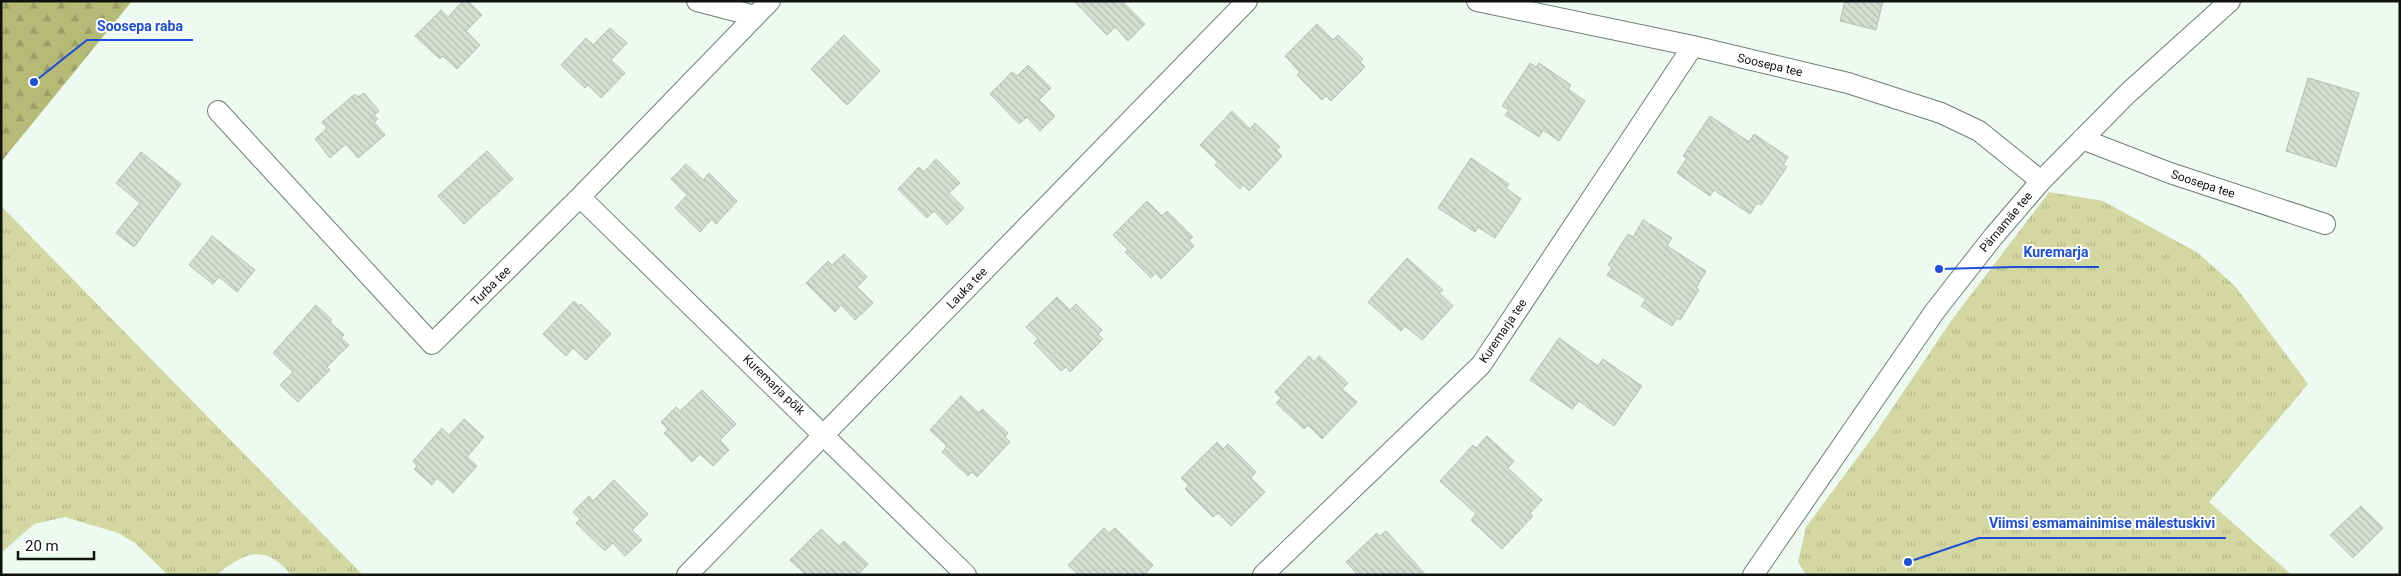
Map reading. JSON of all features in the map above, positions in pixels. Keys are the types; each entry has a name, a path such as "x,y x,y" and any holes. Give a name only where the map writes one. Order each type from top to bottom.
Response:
{"street":[{"path":"697,1 755,16"},
{"name":"Turba tee","path":"218,111 432,344 580,197 770,1"},
{"name":"Lauka tee","path":"687,575 1247,1"},
{"name":"Soosepa tee","path":"1477,1 1693,46 1848,83 1941,113 1978,131 2041,181"},
{"name":"Pärnamäe tee","path":"1752,575 1935,311 1993,237 2041,181 2127,94 2230,1"},
{"name":"Kuremarja tee","path":"1264,575 1481,365 1693,46"},
{"name":"Soosepa tee","path":"2082,139 2170,173 2325,224"},
{"name":"Kuremarja põik","path":"580,197 824,433 966,575"}],"green space":[{"path":"1,1 132,1 1,162"},
{"path":"2049,192 2103,201 2198,253 2235,286 2308,384 2209,502 2292,575 1806,575 1798,562 1806,527 1875,434 1951,321"},
{"path":"1,206 363,575 291,575 273,559 255,554 246,556 217,575 168,575 135,543 118,533 65,517 34,524 1,553"}],"building":[{"path":"463,1 468,1 482,15 466,31 480,45 457,69 443,56 440,59 415,36 441,10 448,17"},
{"path":"1074,1 1122,1 1145,24 1128,41 1115,27 1107,35"},
{"path":"1845,1 1883,1 1876,30 1840,21"},
{"path":"1317,24 1333,40 1338,35 1363,59 1360,62 1365,67 1331,101 1326,96 1322,100 1297,75 1300,72 1285,56"},
{"path":"610,28 627,43 611,60 625,73 601,98 588,85 585,88 561,65 586,38 593,45"},
{"path":"844,35 880,71 847,105 811,69"},
{"path":"1530,63 1536,67 1539,63 1571,85 1568,89 1585,101 1559,141 1543,130 1539,137 1505,115 1509,110 1502,106"},
{"path":"1028,65 1051,88 1039,100 1055,116 1040,131 1027,117 1019,124 990,94 1012,72 1017,76"},
{"path":"2308,78 2359,93 2336,167 2286,151"},
{"path":"364,93 379,111 374,115 378,119 374,122 385,135 358,158 346,144 330,158 315,139 327,128 322,122 355,94 358,97"},
{"path":"1232,111 1250,129 1255,123 1280,147 1276,150 1282,156 1249,191 1243,185 1240,189 1215,165 1218,162 1200,145"},
{"path":"1710,116 1749,142 1754,134 1788,157 1783,165 1787,167 1761,205 1757,203 1750,214 1714,190 1710,196 1677,173 1687,158 1683,156"},
{"path":"487,151 513,179 464,224 438,196"},
{"path":"141,152 181,184 134,247 116,233 140,203 116,183"},
{"path":"1471,158 1509,184 1506,188 1521,199 1495,238 1478,227 1475,232 1438,208"},
{"path":"936,159 960,183 949,193 964,208 947,225 934,211 927,218 898,189 919,167 924,172"},
{"path":"686,164 703,180 709,173 737,201 716,224 712,219 700,232 675,208 687,195 671,179"},
{"path":"1147,201 1162,216 1167,211 1193,237 1189,240 1194,246 1161,279 1156,273 1151,278 1125,252 1128,250 1113,235"},
{"path":"1643,220 1672,238 1667,246 1706,271 1696,288 1699,290 1680,320 1677,318 1672,326 1641,306 1646,299 1607,275 1612,268 1608,265 1628,234 1633,237"},
{"path":"212,236 255,270 237,292 219,277 213,284 189,265"},
{"path":"844,254 867,277 857,287 873,303 855,320 841,305 835,312 806,283 828,261 832,265"},
{"path":"1407,258 1443,290 1439,293 1453,306 1422,340 1405,326 1401,331 1368,302"},
{"path":"1057,297 1070,310 1076,304 1102,330 1098,334 1103,339 1070,372 1066,367 1061,371 1034,343 1038,339 1026,327"},
{"path":"574,301 579,306 581,304 611,334 586,360 573,348 566,356 543,334"},
{"path":"316,305 332,320 330,322 344,335 341,338 349,345 327,367 330,370 298,402 280,385 293,372 273,353"},
{"path":"1559,338 1598,366 1603,359 1642,386 1614,426 1579,401 1572,409 1530,380"},
{"path":"1309,356 1314,362 1319,356 1348,383 1342,389 1357,402 1322,439 1308,425 1304,429 1276,403 1281,398 1275,392"},
{"path":"702,390 736,424 720,440 729,450 713,466 700,454 692,462 664,433 668,429 661,422 676,407 680,411"},
{"path":"961,396 979,413 982,409 1008,433 1005,437 1010,442 977,477 972,472 968,476 942,452 947,446 930,430"},
{"path":"464,419 484,437 467,457 477,466 453,493 437,478 432,485 414,469 417,466 413,461 442,428 449,435"},
{"path":"1487,436 1514,461 1508,468 1542,500 1530,513 1533,516 1502,549 1471,520 1476,514 1440,481 1473,445 1476,448"},
{"path":"1217,442 1223,449 1228,444 1256,472 1251,478 1265,492 1231,526 1218,513 1213,517 1185,489 1189,485 1181,478"},
{"path":"614,480 648,514 632,530 642,540 625,556 613,543 605,551 576,523 580,519 573,512 589,496 593,501"},
{"path":"2361,506 2383,528 2353,558 2330,535"},
{"path":"1104,528 1109,533 1115,528 1153,565 1144,575 1079,575 1068,565"},
{"path":"821,529 839,546 844,541 868,564 858,575 806,575 790,560"},
{"path":"1386,531 1426,575 1358,575 1346,562 1377,533 1380,536"}],"place":[{"name":"Soosepa raba","path":"34,82"},
{"name":"Kuremarja","path":"1939,269"},
{"name":"Viimsi esmamainimise mälestuskivi","path":"1908,562"}]}
